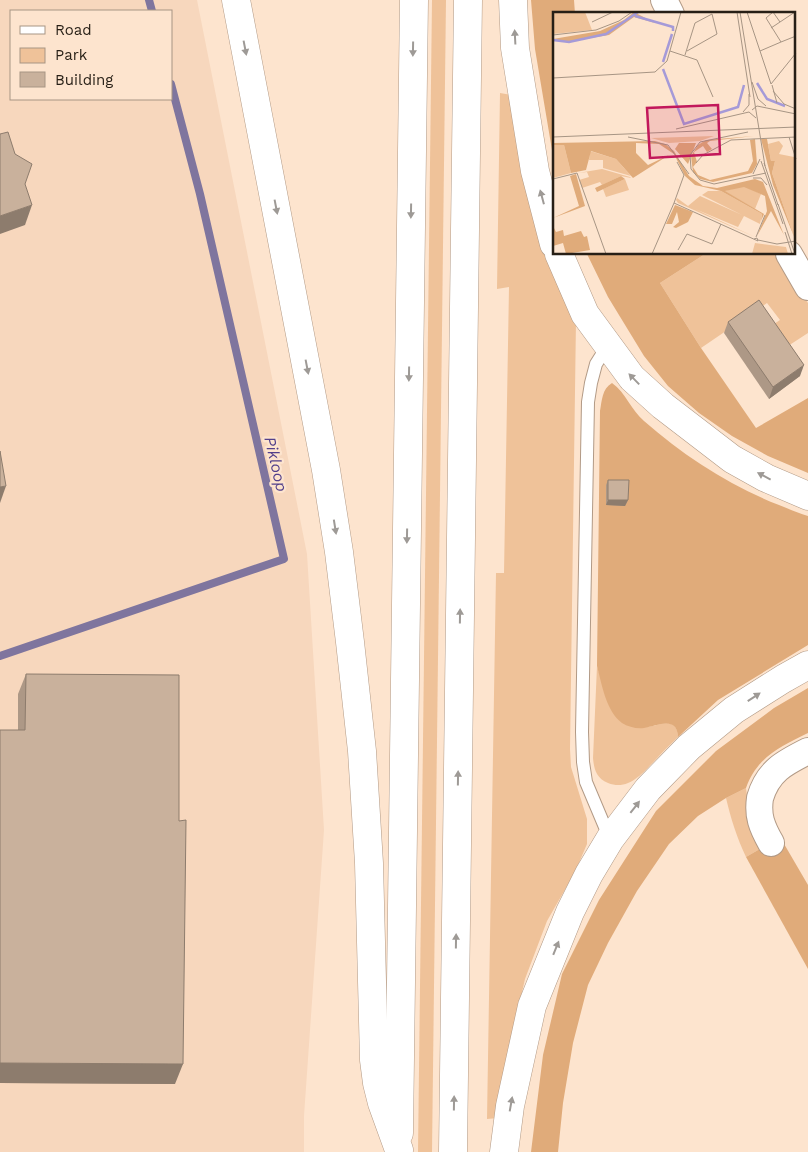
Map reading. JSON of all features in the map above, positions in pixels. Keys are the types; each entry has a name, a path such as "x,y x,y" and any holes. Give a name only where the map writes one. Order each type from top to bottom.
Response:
{"highway":[{"path":"236,0 326,470 338,552 362,750 369,862 374,1060 382,1103 399,1151"},
{"path":"399,1151 414,0"},
{"path":"453,1152 468,0"},
{"path":"513,0 515,48 535,171 553,240"},
{"path":"558,255 585,314 632,378 663,406 732,459 766,478 808,496"},
{"path":"504,1152 510,1106 532,1006 570,912 589,874 610,839 648,789 689,747 734,710 808,665"}],"street":[{"path":"664,0 670,12"},
{"path":"790,255 808,286"},
{"path":"770,842 760,820 759,804 763,788 772,773 786,762 808,751"}],"lane":[{"path":"608,345 596,364 588,402 582,732 586,782 610,839"}],"shaded area":[{"path":"0,0 197,0 307,554 324,830 304,1116 304,1152 0,1152"},
{"path":"531,0 574,0 575,12 553,12 553,156 535,49"},
{"path":"587,255 703,255 660,283 701,348 756,428 808,398 808,473 768,456 732,436 699,413 668,386 644,356 608,297"},
{"path":"612,383 644,421 691,458 743,489 808,516 808,645 718,700 678,737 677,730 670,724 638,728 622,723 608,705 597,666 600,411 604,392"},
{"path":"808,688 808,733 779,748 763,761 756,768 746,788 698,816 669,844 637,891 608,943 588,985 573,1043 563,1103 558,1152 531,1152 543,1055 562,974 599,900 656,811 716,751 774,708"},
{"path":"780,837 808,885 808,969 746,857"}],"green space":[{"path":"432,0 446,0 432,1152 418,1152"},
{"path":"500,93 511,95 553,240 553,255 557,255 576,320 570,749 571,767 587,819 587,844 575,872 547,921 525,979 510,1045 498,1118 487,1119 496,573 504,573 509,287 497,289"},
{"path":"703,255 777,255 788,276 808,303 808,333 788,346 774,324 780,320 767,303 701,348 660,283"},
{"path":"597,666 609,705 617,718 640,727 669,723 677,729 678,737 643,773 623,785 604,781 596,773 594,766"},
{"path":"746,788 750,820 763,847 746,857 734,828 726,798"}],"building":[{"path":"8,132 15,154 32,164 25,184 32,205 0,216 0,134"},
{"path":"759,300 804,365 773,387 728,322"},
{"path":"0,451 6,486 0,487"},
{"path":"608,480 629,480 628,500 608,500"},
{"path":"26,674 179,675 179,821 186,820 183,1064 0,1063 0,730 25,730"}],"waterway":[{"name":"Pikloop","path":"149,0 152,10"},
{"name":"Pikloop","path":"0,656 284,559 200,194 172,88"}]}
